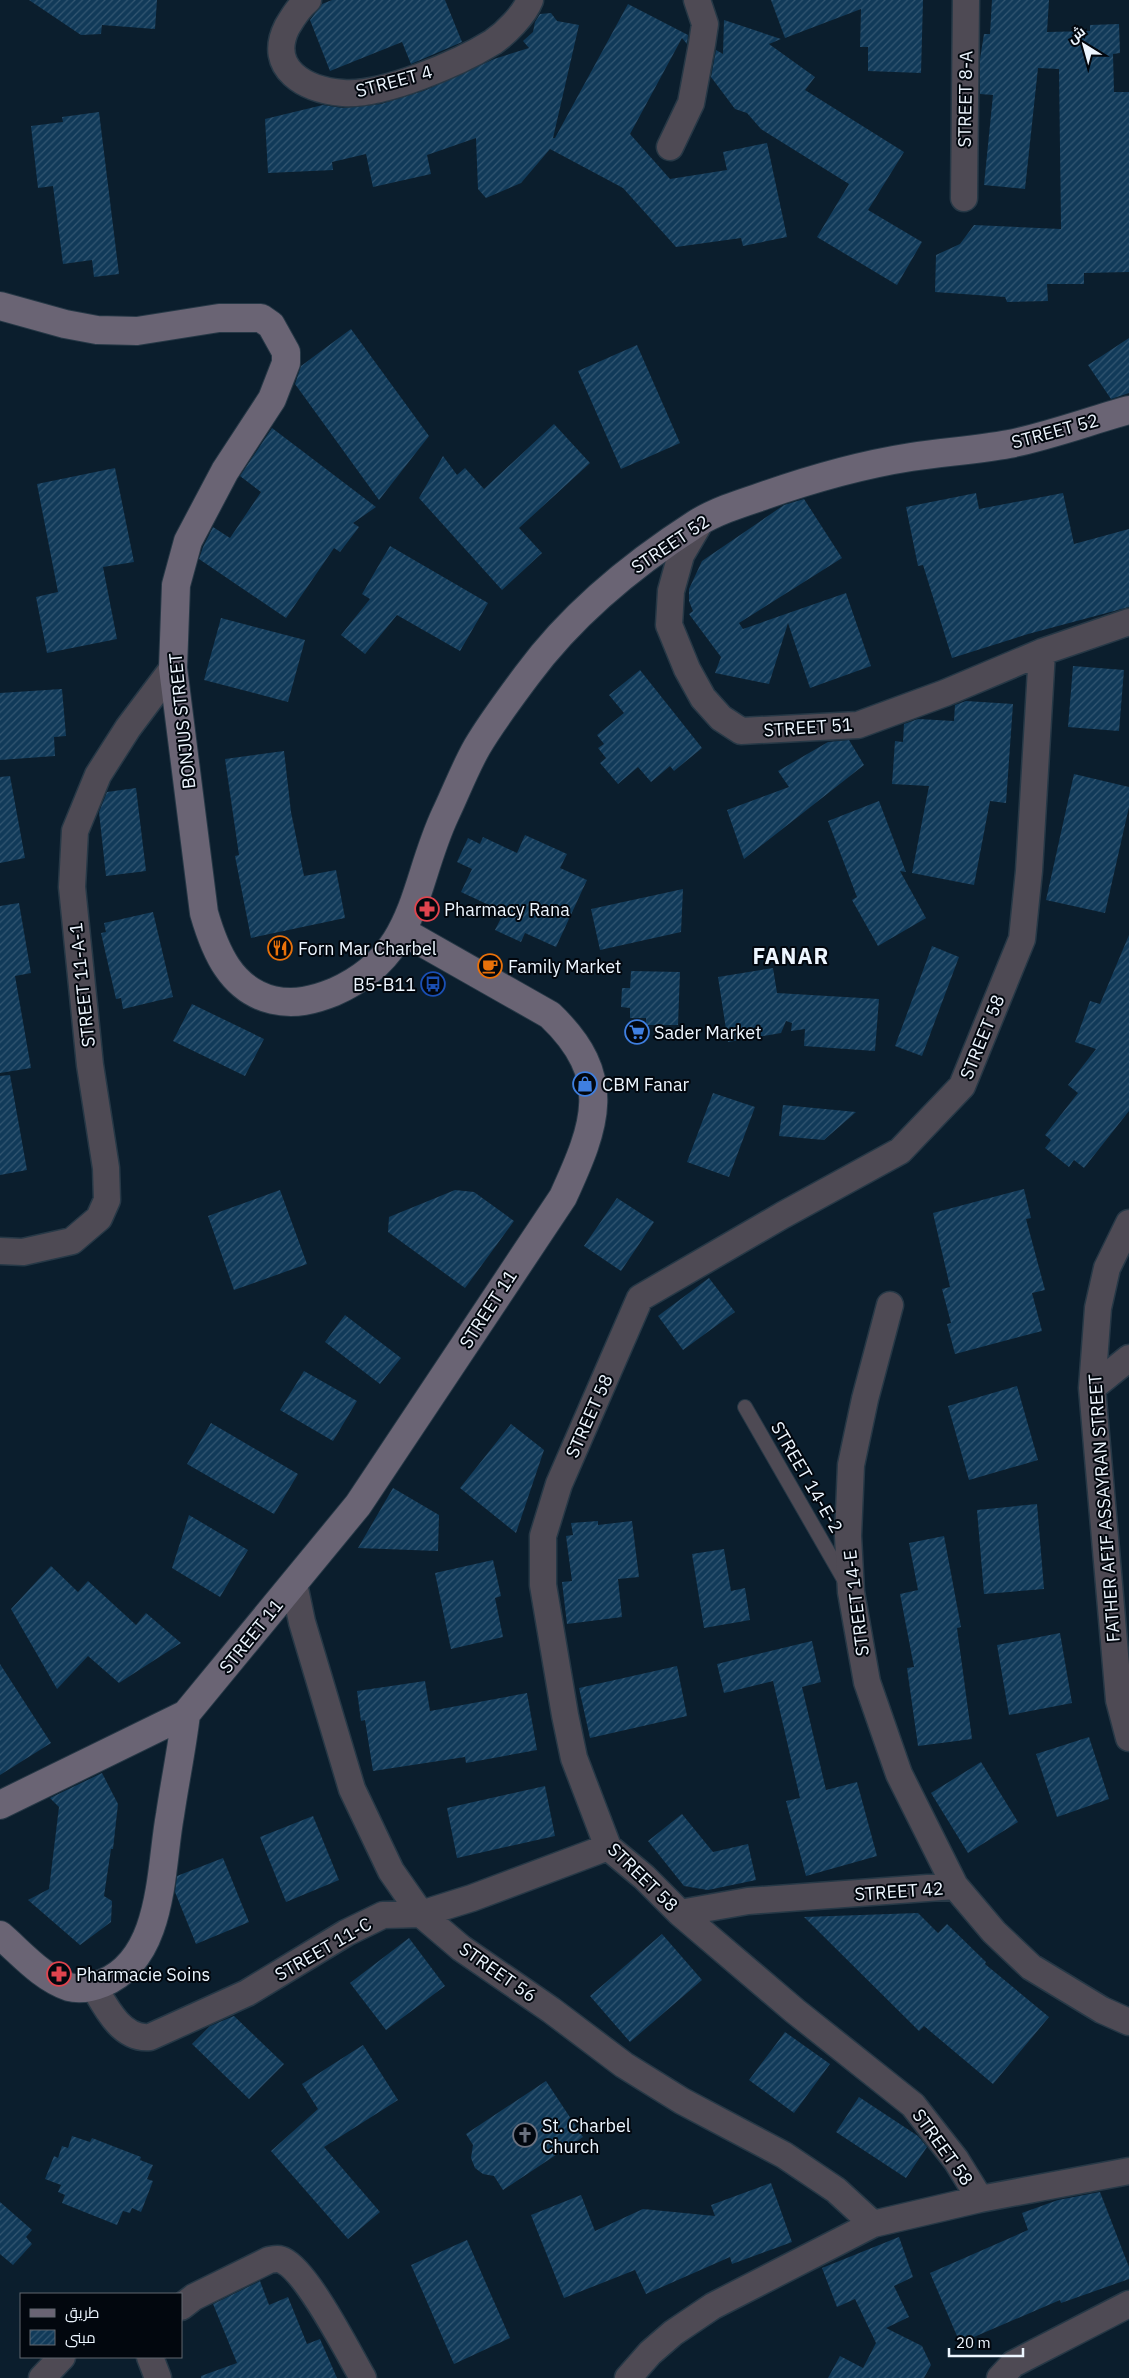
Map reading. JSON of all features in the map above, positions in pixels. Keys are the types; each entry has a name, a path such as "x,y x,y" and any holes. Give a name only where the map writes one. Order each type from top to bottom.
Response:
{"street":[{"name":"STREET 4","path":"308,0 299,7 289,24 282,38 280,54 284,64 305,83 320,90 344,94 382,88 429,73 494,41 527,9 530,0"},
{"path":"670,147 691,103 702,44 705,24 697,0"},
{"name":"STREET 8-A","path":"964,198 966,0"},
{"name":"BONJUS STREET","path":"0,306 65,324 105,330 137,332 219,318 249,317 266,321 279,336 286,352 286,363 272,399 224,471 188,540 176,584 173,668 204,913 213,947 231,974 245,987 268,999 288,1003 310,1000 359,979 385,955 402,931"},
{"name":"STREET 52","path":"402,931 422,884 443,820 477,747 528,673 584,609 646,558 701,521 728,508 788,487 907,457 1010,444 1129,410"},
{"name":"STREET 51","path":"701,521 681,555 671,591 669,625 687,669 703,698 721,718 741,731 858,724 945,693 1042,652 1129,622"},
{"name":"STREET 58","path":"980,2199 956,2160 912,2105 795,2011 680,1913 644,1876 608,1847 574,1758 543,1585 543,1536 559,1484 640,1298 783,1215 900,1151 962,1086 1022,939 1029,871 1042,652"},
{"name":"STREET 11-A-1","path":"0,1251 23,1252 72,1241 98,1218 108,1200 106,1168 90,1065 72,887 75,830 98,775 128,728 173,668"},
{"name":"STREET 11","path":"186,1714 358,1505 563,1197 584,1150 591,1129 593,1105 590,1073 579,1049 567,1031 550,1015 402,931"},
{"name":"FATHER AFIF ASSAYRAN STREET","path":"1129,1222 1107,1268 1098,1308 1092,1388 1119,1700 1129,1738"},
{"name":"STREET 14-E","path":"890,1305 865,1399 851,1465 848,1536 852,1592 866,1682 900,1774 955,1886"},
{"path":"1092,1388 1129,1358"},
{"name":"STREET 56","path":"294,1584 302,1622 352,1789 391,1871 420,1914 461,1948 552,2010 624,2065 682,2101 784,2155 836,2190 873,2224"},
{"path":"0,1805 186,1714"},
{"path":"0,1935 46,1976 70,1987 94,1987 109,1981 124,1970 139,1952 153,1920 163,1872 186,1714"},
{"name":"STREET 11-C","path":"94,1987 122,2027 132,2036 150,2037 247,1993 346,1933 383,1915 420,1914 472,1898 608,1847"},
{"name":"STREET 42","path":"680,1913 748,1901 955,1886 994,1932 1031,1967 1102,2010 1129,2022"},
{"name":"STREET 58","path":"628,2378 650,2352 673,2333 713,2306 873,2224 980,2199 1129,2171"},
{"path":"182,2306 194,2297 269,2260 283,2260 297,2271 362,2378"},
{"path":"1000,2378 1013,2364 1129,2304"},
{"path":"42,2378 61,2358"},
{"path":"150,2358 158,2378"}],"lane":[{"name":"STREET 14-E-2","path":"745,1407 852,1592"}],"building":[{"path":"29,0 157,0 155,29 102,25 101,34 81,35"},
{"path":"332,0 445,0 462,42 411,64 402,42 330,71 310,20 322,4"},
{"path":"771,0 923,0 921,73 868,71 868,47 860,47 861,9 785,38"},
{"path":"992,0 1049,0 1047,32 1090,31 1090,25 1119,24 1120,53 1113,54 1114,92 1129,92 1129,272 1084,273 1084,284 1047,284 1048,301 1007,302 1005,297 935,292 936,255 960,244 974,225 1061,229 1059,69 1038,68 1025,189 984,185 993,95 980,94 980,59 984,34 990,34"},
{"path":"628,4 688,35 687,44 682,38 630,134 670,179 727,170 723,152 767,143 787,237 743,246 741,238 676,247 623,188 550,149 521,183 486,198 478,189 476,138 427,155 431,174 373,187 366,154 332,162 333,170 268,173 265,119 323,105 343,108 381,104 426,90 494,59 529,48 523,41 533,32 535,22 540,14 551,13 557,21 579,25 553,138 555,138"},
{"path":"724,20 781,39 769,44 815,77 805,90 904,152 868,210 922,242 897,285 817,237 849,184 761,129 747,113 735,109 711,77 716,50 723,54"},
{"path":"99,112 119,274 94,277 92,260 63,264 53,186 38,188 31,126 63,122 62,117"},
{"path":"351,329 429,436 379,500 295,384 301,366"},
{"path":"1129,338 1129,393 1111,399 1088,365"},
{"path":"637,345 680,443 621,469 578,371"},
{"path":"554,424 590,463 519,528 542,553 502,590 419,498 443,456 457,475 465,468 484,489"},
{"path":"272,428 376,507 353,523 359,527 340,552 334,548 286,618 199,559 213,527 230,538 261,492 240,476"},
{"path":"115,468 134,562 103,567 117,639 47,653 36,597 58,592 37,484"},
{"path":"976,493 979,509 1063,493 1074,544 1129,529 1129,607 1028,634 952,658 923,565 918,566 906,507"},
{"path":"804,499 842,558 739,623 743,629 846,593 871,666 810,688 788,623 769,684 715,673 721,657 689,614 693,611 689,601 689,589 702,561 784,505"},
{"path":"390,546 488,603 460,651 397,615 365,654 341,635 370,599 362,594"},
{"path":"221,618 305,640 288,702 204,680"},
{"path":"1073,666 1124,670 1119,731 1068,727"},
{"path":"640,670 702,748 674,771 670,766 651,782 638,767 618,784 600,763 606,758 598,748 604,744 597,735 624,713 609,695"},
{"path":"62,689 66,736 54,737 55,756 0,760 0,693"},
{"path":"966,701 1013,704 1006,803 990,801 974,885 912,873 929,786 892,784 895,741 903,742 904,724 918,719 954,721 955,705"},
{"path":"849,740 864,765 744,859 727,810 789,787 778,771 828,742"},
{"path":"284,751 291,812 304,876 336,870 345,918 251,938 235,856 239,855 225,759"},
{"path":"1074,774 1129,787 1129,807 1105,913 1046,900"},
{"path":"10,776 25,858 0,863 0,777"},
{"path":"136,788 146,871 106,876 99,812 107,792"},
{"path":"879,801 906,872 900,871 926,918 878,946 852,900 857,897 828,821"},
{"path":"525,835 567,854 560,868 587,880 556,947 525,933 521,942 495,930 504,912 461,892 472,869 457,862 468,838 480,844 483,837 517,853"},
{"path":"683,889 681,932 600,950 591,909"},
{"path":"19,903 31,973 15,976 31,1068 0,1073 0,906"},
{"path":"153,912 173,997 123,1009 121,998 116,999 101,933 106,932 104,923"},
{"path":"1129,935 1129,1111 1084,1168 1074,1160 1069,1167 1045,1148 1051,1140 1045,1135 1078,1093 1068,1085 1096,1049 1075,1042 1090,1001 1100,1004"},
{"path":"932,946 959,957 922,1056 895,1046"},
{"path":"773,968 777,993 879,999 875,1051 804,1046 805,1029 791,1031 792,1023 786,1021 781,1033 728,1042 718,977"},
{"path":"631,971 680,972 678,1025 646,1025 646,1018 630,1018 630,1008 621,1007 622,988 630,988"},
{"path":"192,1004 264,1039 245,1076 173,1041"},
{"path":"10,1075 27,1170 0,1175 0,1076"},
{"path":"713,1093 755,1107 729,1177 687,1162"},
{"path":"783,1105 856,1112 824,1140 779,1136"},
{"path":"1024,1189 1031,1218 1026,1219 1045,1290 1032,1293 1042,1331 955,1354 947,1324 951,1323 942,1289 950,1287 933,1213"},
{"path":"280,1190 307,1264 234,1290 208,1216"},
{"path":"455,1190 474,1192 514,1221 465,1288 388,1232 389,1217"},
{"path":"617,1198 654,1222 621,1271 584,1246"},
{"path":"709,1278 735,1312 683,1350 658,1316"},
{"path":"345,1315 401,1358 380,1384 325,1342"},
{"path":"304,1371 357,1401 333,1441 280,1410"},
{"path":"1017,1386 1038,1460 969,1480 948,1406"},
{"path":"211,1423 298,1474 274,1514 187,1464"},
{"path":"511,1424 544,1450 516,1533 460,1488"},
{"path":"393,1488 439,1515 438,1551 358,1548"},
{"path":"1037,1504 1044,1589 984,1594 977,1510"},
{"path":"189,1515 248,1550 220,1597 172,1568"},
{"path":"598,1521 598,1525 632,1521 639,1577 618,1579 622,1617 567,1624 562,1582 572,1581 566,1536 573,1535 571,1523"},
{"path":"944,1536 961,1627 957,1628 972,1739 918,1746 907,1668 914,1667 900,1594 918,1590 909,1543"},
{"path":"724,1549 731,1591 745,1588 750,1620 704,1628 692,1554"},
{"path":"493,1560 501,1596 495,1598 503,1637 451,1649 435,1573"},
{"path":"51,1566 78,1592 88,1581 136,1625 146,1613 181,1643 119,1683 88,1656 57,1689 11,1609"},
{"path":"1060,1633 1072,1703 1009,1715 997,1645"},
{"path":"812,1641 821,1682 802,1687 826,1790 857,1782 877,1856 806,1876 786,1801 800,1798 773,1681 724,1693 717,1664"},
{"path":"0,1664 51,1743 0,1775"},
{"path":"677,1666 687,1716 590,1738 579,1688"},
{"path":"425,1681 430,1711 527,1693 537,1750 466,1763 465,1757 373,1771 365,1720 361,1721 357,1691"},
{"path":"1089,1737 1109,1799 1057,1817 1036,1754"},
{"path":"981,1762 1018,1822 968,1853 931,1793"},
{"path":"102,1773 118,1804 113,1849 111,1849 104,1896 112,1901 111,1922 80,1945 28,1900 49,1889 59,1807 50,1798"},
{"path":"545,1786 555,1836 457,1858 447,1808"},
{"path":"682,1814 713,1852 748,1844 756,1880 708,1890 684,1886 648,1841"},
{"path":"313,1816 339,1880 286,1902 260,1837"},
{"path":"223,1858 249,1922 196,1944 175,1892 177,1876"},
{"path":"918,1913 938,1933 947,1924 986,1962 985,1964 1049,2017 993,2084 924,2026 919,2031 804,1917"},
{"path":"662,1934 702,1980 630,2042 590,1996"},
{"path":"409,1938 445,1986 386,2030 350,1983"},
{"path":"234,2016 284,2064 249,2099 192,2044 210,2026"},
{"path":"785,2032 830,2064 794,2113 749,2080"},
{"path":"363,2045 398,2100 324,2147 380,2212 348,2239 271,2151 318,2109 302,2084"},
{"name":"St. Charbel Church","path":"546,2081 583,2137 503,2190 494,2176 483,2174 475,2168 471,2158 473,2145 466,2134"},
{"path":"859,2097 918,2136 927,2147 906,2178 836,2132"},
{"path":"72,2136 90,2142 92,2138 141,2157 140,2160 153,2165 147,2179 153,2181 141,2212 132,2208 130,2213 123,2211 117,2225 62,2203 65,2195 58,2192 61,2185 45,2179 54,2156 58,2158 62,2146 68,2148"},
{"path":"771,2183 792,2242 732,2264 730,2257 646,2294 635,2270 564,2298 531,2215 581,2195 595,2231 643,2209 715,2216 711,2205"},
{"path":"1100,2192 1129,2267 1129,2279 1061,2303 1060,2300 960,2343 930,2273 1028,2230 1022,2213 1058,2200"},
{"path":"0,2202 32,2230 26,2237 32,2244 13,2265 0,2254"},
{"path":"899,2237 913,2277 894,2286 909,2317 886,2328 922,2346 931,2365 924,2378 828,2378 840,2356 863,2368 876,2343 855,2299 837,2307 822,2268"},
{"path":"467,2240 510,2338 454,2364 411,2265"},
{"path":"260,2281 269,2305 288,2297 307,2344 320,2339 337,2378 201,2378 201,2376 237,2363 213,2304"}],"place":[{"name":"Pharmacy Rana","path":"427,909"},
{"name":"Forn Mar Charbel","path":"280,948"},
{"name":"Family Market","path":"490,966"},
{"name":"B5-B11","path":"433,984"},
{"name":"Sader Market","path":"637,1032"},
{"name":"CBM Fanar","path":"585,1084"},
{"name":"Pharmacie Soins","path":"59,1974"},
{"name":"St. Charbel Church","path":"525,2135"}],"district":[{"name":"FANAR","path":"791,955"}]}
